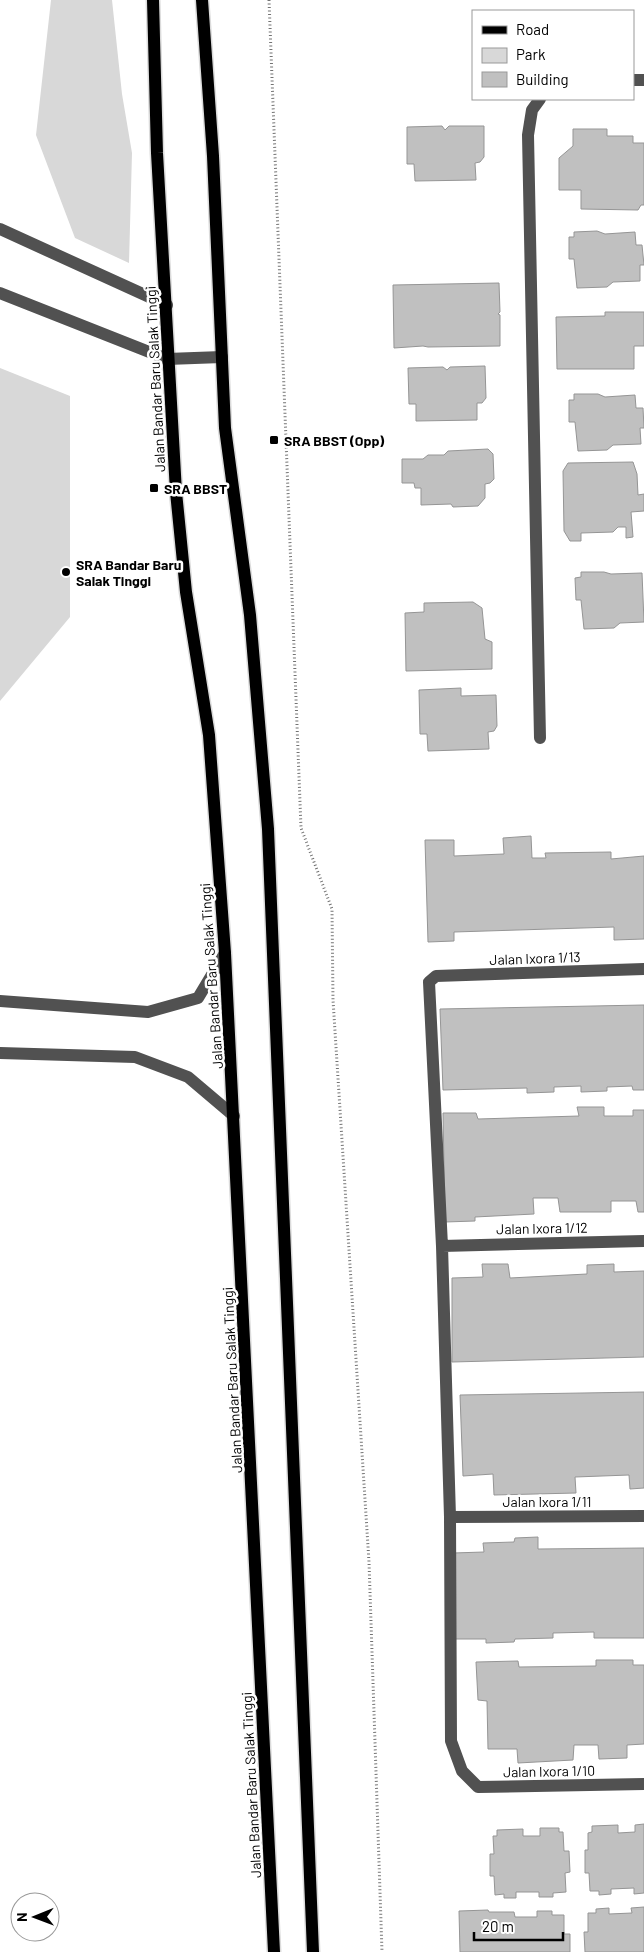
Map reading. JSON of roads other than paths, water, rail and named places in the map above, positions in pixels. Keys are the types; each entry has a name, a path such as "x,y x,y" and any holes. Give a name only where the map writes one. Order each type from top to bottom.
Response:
{"main road":[{"name":"Jalan Bandar Baru Salak Tinggi","path":"153,0 157,153 167,306 167,359 176,492 186,592 209,735 225,953 274,1952"},
{"path":"202,0 213,156 226,428 250,615 268,829 313,1952"}],"street":[{"path":"539,100 532,110 528,135 540,738"},
{"path":"0,228 167,306"},
{"path":"0,292 167,359 222,356"},
{"path":"0,1001 148,1012 198,998 225,953"},
{"name":"Jalan Ixora 1/13","path":"442,1246 429,982 436,976 644,969"},
{"path":"0,1053 134,1057 188,1077 234,1116"},
{"name":"Jalan Ixora 1/12","path":"442,1246 644,1241"},
{"path":"442,1246 450,1517"},
{"name":"Jalan Ixora 1/11","path":"450,1517 644,1516"},
{"name":"Jalan Ixora 1/10","path":"450,1517 451,1741 462,1771 478,1788 644,1784"}],"place":[{"name":"SRA BBST (Opp)","path":"274,440"},
{"name":"SRA BBST","path":"154,488"},
{"name":"SRA Bandar Baru Salak Tinggi","path":"66,572"}]}
